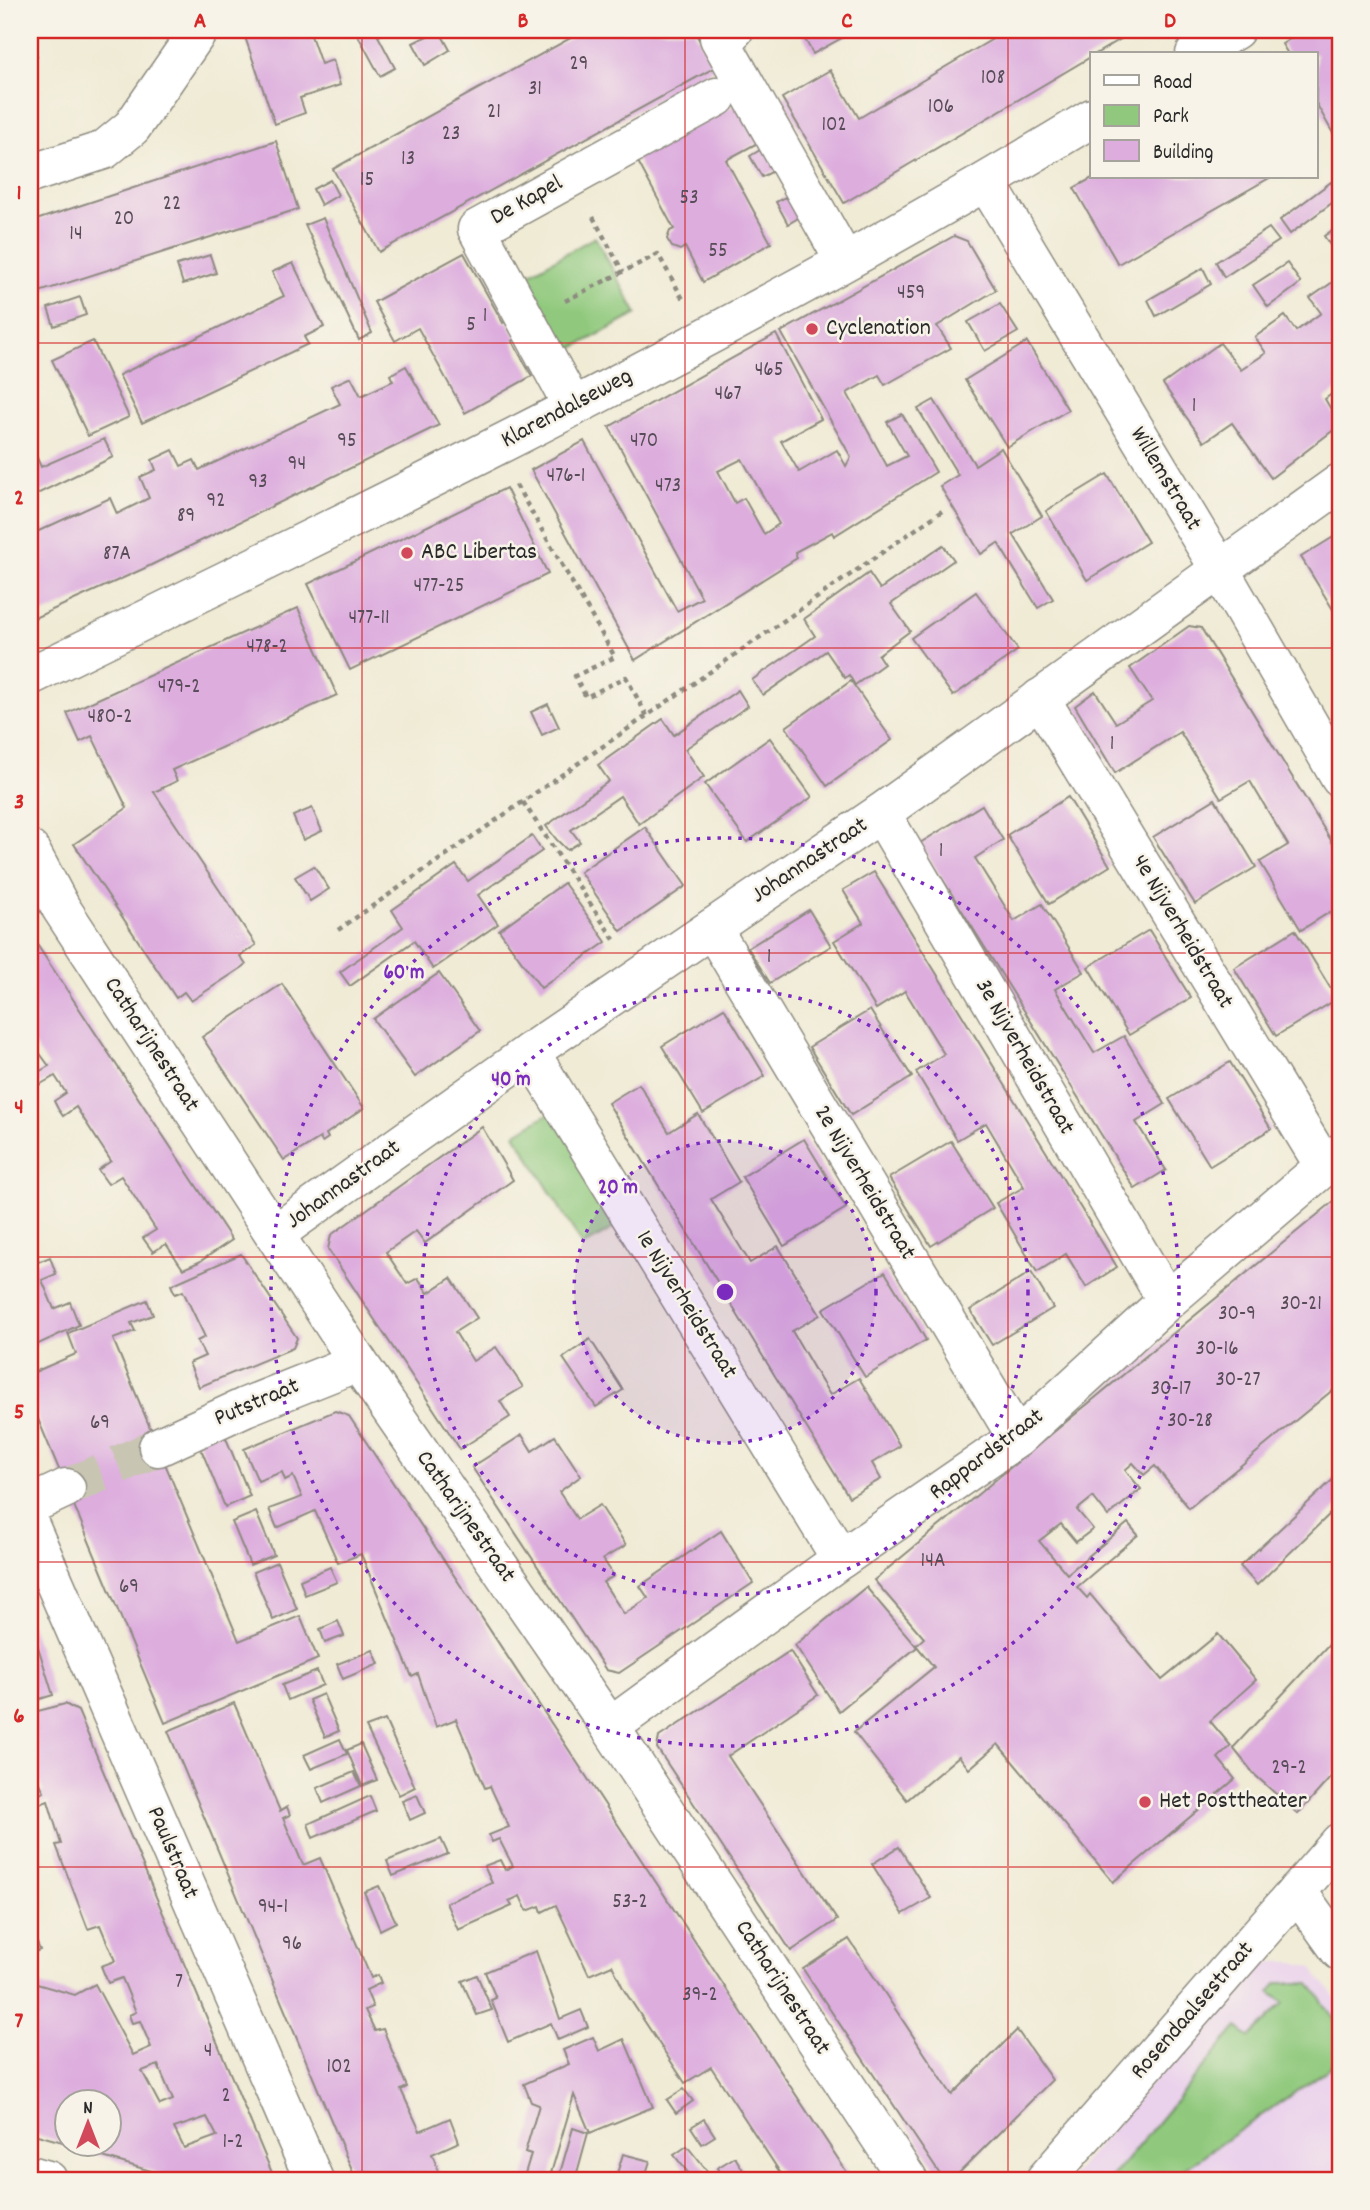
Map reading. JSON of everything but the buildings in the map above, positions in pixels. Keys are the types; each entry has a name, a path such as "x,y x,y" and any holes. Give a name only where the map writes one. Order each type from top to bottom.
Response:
{"street":[{"path":"30,174 104,150 132,127 199,30"},
{"path":"1198,52 1235,30"},
{"path":"727,34 844,260"},
{"name":"De Kapel","path":"573,407 477,229 717,97"},
{"name":"Klarendalseweg","path":"30,676 573,407 986,183 1090,119"},
{"name":"Willemstraat","path":"986,183 1220,570 1340,778"},
{"name":"Johannastraat","path":"275,1234 530,1052 881,813 1340,482"},
{"name":"4e Nijverheidstraat","path":"1040,698 1332,1160"},
{"name":"3e Nijverheidstraat","path":"881,813 1167,1301"},
{"name":"Catharijnestraat","path":"30,850 61,908 358,1362 610,1727 908,2180"},
{"name":"2e Nijverheidstraat","path":"712,928 1017,1438"},
{"name":"1e Nijverheidstraat","path":"530,1052 841,1559"},
{"name":"Rappardstraat","path":"610,1727 841,1559 1017,1438 1167,1301 1332,1160"},
{"name":"Putstraat","path":"158,1447 245,1407 358,1362"},
{"path":"30,1505 66,1488"},
{"name":"Paulstraat","path":"30,1526 314,2180"},
{"name":"Rosendaalsestraat","path":"1045,2180 1340,1842"},
{"path":"1297,1891 1340,1951"},
{"path":"30,2175 48,2180"}],"path":[{"path":"597,225 623,272"},
{"path":"527,321 658,254 704,337"},
{"path":"494,448 615,657 575,676 586,697 626,677 647,716"},
{"path":"338,930 942,511"},
{"path":"523,802 640,979"}],"shaded area":[{"path":"1264,1962 1295,1962 1312,1968 1340,2004 1340,2180 1069,2180 1249,1969"}],"green space":[{"path":"595,237 637,314 562,354 520,279"},
{"path":"553,1111 621,1224 583,1246 515,1134"},
{"path":"1278,1983 1310,1983 1340,2028 1340,2061 1168,2180 1110,2180 1237,2027 1250,2037 1284,2003 1270,1992"}],"tunnel":[{"path":"66,1488 158,1447"}],"place":[{"name":"Cyclenation","path":"812,329"},
{"name":"ABC Libertas","path":"407,553"},
{"name":"Het Posttheater","path":"1145,1802"}]}
